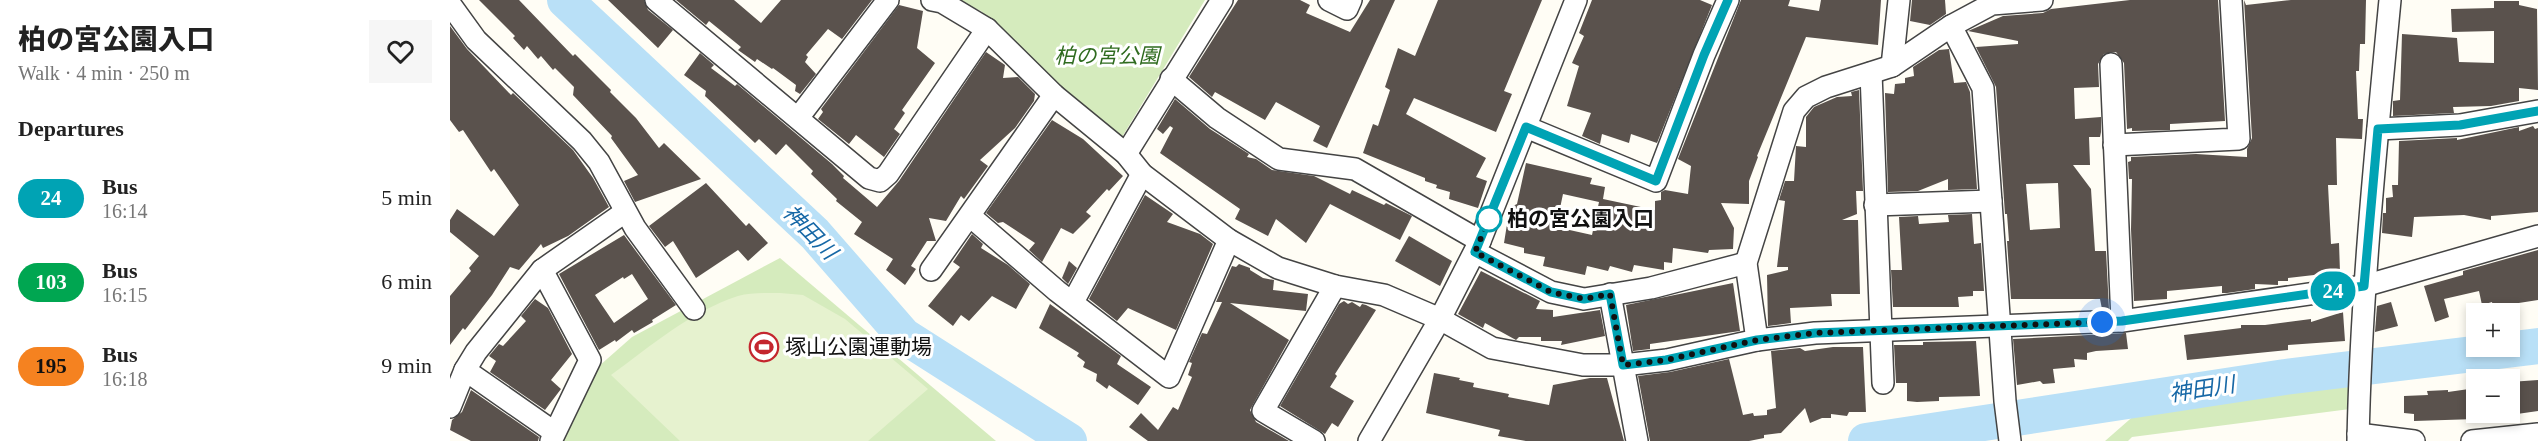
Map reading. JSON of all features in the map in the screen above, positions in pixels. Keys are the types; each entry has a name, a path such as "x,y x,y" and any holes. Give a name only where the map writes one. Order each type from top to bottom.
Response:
{"street":[{"path":"656,0 869,178 880,181 888,174 987,29"},
{"path":"798,118 888,0"},
{"path":"932,0 942,2 987,29 1054,95 1126,154 1142,174 1229,240 1278,268 1335,286 1384,295 1440,319 1492,348 1583,365 1623,365 1666,360 1757,340 1815,333 2122,321 2364,286 2538,236"},
{"path":"1126,154 1222,0"},
{"path":"1329,0 1347,9 1351,0"},
{"path":"1369,441 1440,319 1478,247 1576,0"},
{"path":"1526,127 1656,181 1704,55 1728,0"},
{"path":"1892,66 1899,0"},
{"path":"1757,340 1746,263 1794,111 1806,97 1816,92 1892,66 1951,26 1992,4 2042,0"},
{"path":"2114,145 2239,139 2232,0"},
{"path":"2390,0 2364,286 2359,356 2358,437 2414,441"},
{"path":"450,4 476,40 582,141 599,162 625,212 694,309"},
{"path":"1951,26 1983,88 2009,438"},
{"path":"2111,64 2122,321"},
{"path":"1871,73 1883,383"},
{"path":"1171,79 1217,118 1279,159 1355,169 1551,292 1584,299 1651,288 1746,263"},
{"path":"931,270 1054,95"},
{"path":"2378,129 2460,125 2538,111"},
{"path":"1073,302 1142,174"},
{"path":"1875,205 1991,201"},
{"path":"450,407 465,370 476,352 542,270 625,212"},
{"path":"970,216 1073,302 1169,377 1229,240"},
{"path":"465,370 553,436 590,360 542,270"},
{"path":"1314,441 1263,411 1335,286"},
{"path":"1610,294 1637,441"},
{"path":"2472,441 2538,434"}],"green space":[{"name":"柏の宮公園","path":"956,0 1205,0 1119,142 1014,46 981,11"},
{"name":"塚山公園運動場","path":"780,258 996,441 562,441 590,374 632,337"},
{"name":"塚山公園運動場","path":"780,293 803,295 845,319 928,389 868,441 680,441 611,375 672,330 704,311 743,295"},
{"path":"2351,383 2350,409 2132,437 2128,441 2105,441 2137,413"}],"building":[{"path":"479,0 519,0 573,56 575,54 611,90 610,92 636,118 659,148 664,143 701,179 635,202 624,181 638,175 611,138 612,136 573,95 574,87 555,68 553,70 541,56 538,59 527,46 524,50 513,38 515,36"},
{"path":"608,0 644,0 648,10 673,30 658,48"},
{"path":"676,0 734,0 761,23 781,0 872,0 842,39 828,29 806,55 808,57 805,62 816,74 800,94 795,91 796,85 773,68 757,59 755,62 738,50 741,47 709,21 706,25"},
{"path":"1238,0 1300,0 1310,5 1306,13 1350,32 1370,0 1395,0 1327,148 1313,141 1320,126 1276,102 1265,120 1215,92 1212,97 1189,77"},
{"path":"1438,0 1542,0 1504,91 1512,94 1496,132 1414,98 1406,114 1486,158 1476,177 1487,181 1478,208 1449,199 1450,192 1436,188 1437,185 1425,181 1425,178 1363,153 1373,124 1378,126 1390,90 1385,87 1398,48 1415,56"},
{"path":"1592,0 1700,0 1712,5 1657,143 1631,134 1629,143 1602,134 1600,144 1582,136 1591,113 1567,106 1579,66 1572,63 1584,36 1579,33"},
{"path":"1741,0 1790,0 1788,6 1819,11 1821,0 1881,0 1878,45 1806,37 1757,156 1749,181 1749,204 1721,203 1734,228 1733,249 1709,250 1708,253 1673,248 1672,263 1664,262 1664,270 1634,265 1632,272 1610,266 1608,271 1587,266 1585,275 1543,266 1545,257 1524,253 1524,248 1504,243 1508,218 1512,216 1513,206 1517,204 1526,163 1592,178 1590,184 1605,187 1603,199 1655,210 1655,201 1661,200 1661,192 1665,190 1688,194 1691,166 1678,159","holes":["1563,194 1599,202 1592,235 1556,227"]},
{"path":"1912,0 1945,0 1946,14 1930,25 1910,21"},
{"path":"2130,0 2218,0 2225,121 2170,124 2170,130 2132,131 2132,128 2127,129 2124,63 2116,52 2104,54 2098,64 2099,87 2074,88 2075,119 2101,117 2100,137 2089,137 2090,165 2073,165 2091,189 2095,251 2106,251 2109,309 2102,309 2100,299 2011,299 2007,241 2009,241 1996,87 1976,47 2018,44 2018,41 1968,31 2003,16 2043,13 2051,9","holes":["2058,183 2060,228 2030,230 2026,184"]},
{"path":"2244,0 2246,5 2291,0 2366,0 2365,44 2360,44 2359,71 2356,71 2358,119 2363,119 2362,139 2336,138 2337,185 2328,185 2331,244 2339,243 2340,272 2288,278 2288,281 2278,281 2278,285 2255,284 2255,289 2227,293 2222,293 2222,286 2167,291 2167,299 2134,301 2131,229 2132,179 2129,179 2128,162 2131,161 2131,157 2196,154 2247,157 2247,149 2252,138"},
{"path":"2494,1 2519,1 2519,5 2537,9 2538,90 2519,88 2519,101 2491,106 2453,107 2454,113 2393,116 2393,101 2400,100 2402,34 2457,38 2459,62 2494,63 2494,31 2452,32 2451,9 2494,8"},
{"path":"899,5 923,11 917,48 935,63 902,110 905,113 894,129 900,134 884,157 856,135 849,144 818,119 823,112 821,109"},
{"path":"450,26 467,49 511,95 513,93 573,150 593,178 609,207 568,236 543,248 541,244 519,270 510,267 492,295 465,330 463,328 450,345 450,296 471,271 469,268 479,256 450,232 450,220 457,209 494,236 519,205 494,169 491,172 463,130 459,132 450,120"},
{"path":"1949,49 1954,83 1966,82 1970,92 1977,189 1948,190 1948,179 1918,191 1888,192 1885,93 1894,94 1895,84 1905,83 1905,78 1914,76 1913,67 1939,50"},
{"path":"986,52 1005,65 1003,78 1018,77 1035,94 1034,101 1015,128 980,160 988,166 964,199 961,196 946,221 929,218 936,241 927,241 911,266 916,269 905,285 886,270 893,259 854,234 862,222 836,201 837,199 811,174 813,171 786,144 776,155 759,139 755,143 705,96 706,91 684,75 700,53 714,65 711,68 735,86 737,84 832,164 844,176 843,178 877,207 899,181"},
{"path":"1859,90 1863,191 1856,191 1857,214 1842,220 1858,220 1860,294 1831,294 1832,306 1790,308 1791,323 1768,326 1767,275 1788,270 1788,267 1777,267 1785,201 1779,200 1785,181 1794,181 1796,146 1806,147 1806,117 1814,107 1837,97 1852,96 1851,92"},
{"path":"1175,99 1210,129 1249,154 1247,157 1256,159 1272,170 1314,176 1350,194 1352,190 1412,216 1400,240 1330,204 1306,243 1276,219 1268,236 1235,219 1240,209 1160,153 1173,128 1170,126 1163,134 1157,129"},
{"path":"1052,120 1083,139 1123,176 1109,191 1107,189 1086,212 1091,216 1073,234 1061,228 1042,262 1029,250 1035,243 1003,222 998,223 986,213"},
{"path":"2533,126 2535,129 2538,128 2538,212 2491,216 2491,220 2464,215 2414,217 2412,237 2382,233 2386,198 2393,197 2392,185 2398,185 2399,141 2457,138 2457,140 2519,127 2519,131"},
{"path":"706,183 746,226 749,223 768,243 748,261 738,250 696,278 673,241 665,247 649,226"},
{"path":"1145,195 1173,214 1167,222 1200,234 1213,244 1176,330 1128,308 1117,321 1089,299"},
{"path":"1972,214 1974,244 1981,243 1984,291 1973,291 1973,296 1958,297 1959,307 1893,307 1891,270 1902,270 1899,217 1918,216 1919,224 1949,222 1948,215"},
{"path":"972,234 983,244 981,248 1008,265 1030,284 1016,309 992,296 969,321 961,315 953,326 928,306 960,267 953,262"},
{"path":"624,235 676,305 652,320 653,322 634,333 632,330 616,342 615,340 599,350 559,274","holes":["632,274 648,299 614,323 595,295 623,277 624,279"]},
{"path":"1409,236 1452,261 1440,286 1395,261"},
{"path":"2538,250 2538,300 2519,303 2482,303 2479,291 2444,299 2449,317 2435,322 2424,286 2463,275 2463,271"},
{"path":"1069,261 1077,268 1068,284 1062,278"},
{"path":"1239,264 1250,268 1263,278 1274,280 1273,290 1308,294 1306,311 1230,303 1289,340 1250,410 1256,422 1289,441 1148,441 1129,427 1141,413 1158,430 1173,407 1178,410 1192,377 1188,375 1192,363 1189,362 1202,333 1207,334 1222,302 1216,302 1232,266 1236,267"},
{"path":"1481,271 1540,301 1536,309 1553,310 1553,317 1600,310 1605,336 1561,345 1562,341 1541,341 1541,337 1519,337 1516,340 1485,323 1483,328 1458,314"},
{"path":"1733,283 1740,331 1650,344 1650,349 1633,351 1626,305"},
{"path":"535,299 548,308 572,354 551,380 561,389 545,410 490,372 496,361 489,356 499,344 503,346 526,321 521,316"},
{"path":"1344,301 1348,304 1352,302 1360,307 1362,304 1366,305 1376,310 1335,374 1337,376 1330,387 1354,401 1338,427 1332,423 1325,434 1280,406 1339,304"},
{"path":"2391,302 2398,326 2375,332 2377,306"},
{"path":"1050,304 1121,356 1117,364 1151,387 1138,405 1109,385 1107,389 1096,381 1097,374 1083,367 1085,362 1077,356 1079,353 1039,328"},
{"path":"2343,312 2345,341 2288,345 2288,350 2187,360 2184,335 2241,328 2241,325 2265,325 2311,319 2311,322"},
{"path":"2126,333 2128,349 2096,351 2087,353 2087,360 2074,359 2075,367 2053,369 2055,383 2043,384 2040,381 2017,385 2013,339"},
{"path":"1976,341 1980,396 1939,397 1939,401 1907,401 1907,383 1896,383 1894,345"},
{"path":"1833,347 1863,347 1866,412 1849,412 1847,416 1831,414 1831,418 1822,418 1810,423 1805,408 1781,433 1764,435 1764,438 1749,441 1650,441 1638,376 1670,372 1729,359 1743,415 1753,413 1754,416 1767,415 1767,410 1776,408 1771,351 1800,348 1805,351"},
{"path":"1434,373 1460,378 1459,380 1474,383 1473,387 1509,394 1508,397 1549,405 1553,385 1590,378 1607,378 1624,441 1526,441 1498,436 1500,430 1426,413"},
{"path":"2538,380 2538,411 2520,414 2520,381"},
{"path":"2466,389 2466,419 2414,421 2414,414 2404,413 2404,396 2428,395 2427,391 2448,390 2448,392"},
{"path":"471,390 539,437 538,441 471,441 450,430 452,420 462,412"}],"waterway":[{"name":"神田川","path":"565,0 815,234 904,336 1069,441"},
{"name":"神田川","path":"1866,441 2285,377 2538,346"}],"bus line":[{"name":"24","path":"1728,0 1704,55 1656,181 1526,127 1475,252 1551,292 1584,299 1610,294 1623,365 1666,360 1757,340 1815,333 2122,321 2364,286 2378,129 2460,125 2538,111"}],"place":[{"name":"柏の宮公園入口","path":"1489,219"},
{"name":"塚山公園運動場","path":"764,347"}],"route":[{"path":"1489,219 1475,252 1551,292 1584,299 1610,294 1623,365 1666,360 1757,340 1815,333 2102,322"}]}
